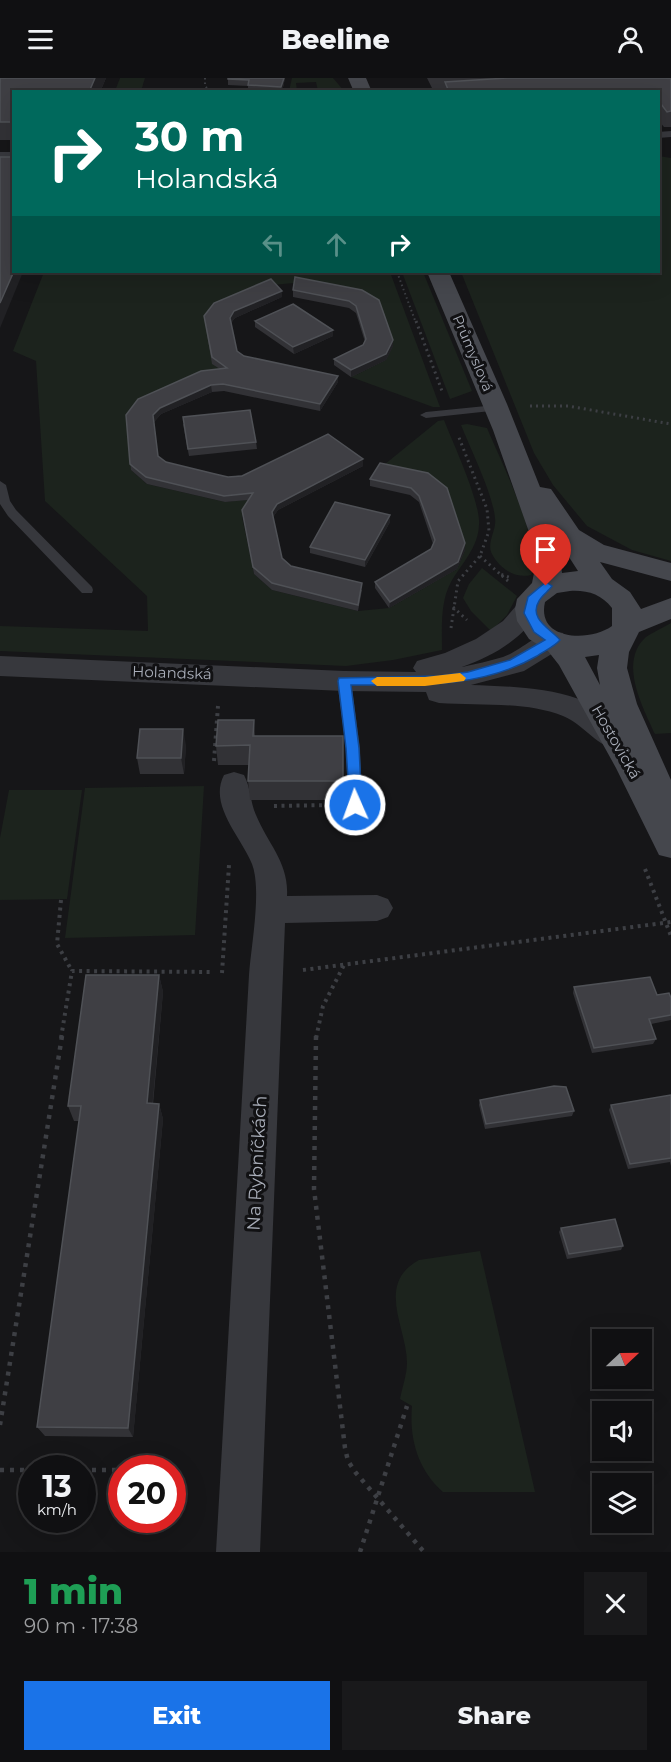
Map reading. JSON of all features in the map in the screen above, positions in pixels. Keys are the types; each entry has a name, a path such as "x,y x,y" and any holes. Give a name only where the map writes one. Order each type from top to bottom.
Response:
{"main road":[{"name":"Průmyslová","path":"438,273 507,434 541,532 549,566 538,596"},
{"name":"Průmyslová","path":"507,434 563,530 602,586"},
{"path":"563,530 574,540 594,551 671,572"},
{"path":"538,596 573,580 602,586 671,585"},
{"path":"602,586 621,599 626,607 626,628"},
{"name":"Hostovická","path":"538,596 533,621 538,629 555,641 570,658 671,845"},
{"path":"555,641 589,648 610,643 626,628 671,608"},
{"name":"Hostovická","path":"626,628 612,656 614,675 627,715 671,816"}],"street":[{"name":"Holandská","path":"344,681 388,677 451,660 490,642 520,620 538,596"},
{"name":"Holandská","path":"0,666 344,681 425,682 454,679 514,663 555,641"},
{"name":"Holandská","path":"344,681 557,704 589,717 616,740"},
{"name":"Na Rybníčkách","path":"236,794 272,875 238,1552"},
{"path":"270,910 377,908"}],"lane":[{"path":"426,415 496,408"},
{"path":"0,485 4,501 12,513 87,590"},
{"path":"344,681 353,748 355,805"}],"path":[{"path":"398,273 487,509 489,531 480,556 458,581 453,607 451,660"},
{"path":"496,408 568,406 671,424"},
{"path":"480,556 500,574"},
{"path":"453,607 490,642"},
{"path":"220,675 212,784 236,794 355,805"},
{"path":"222,973 229,862"},
{"path":"645,868 668,922 671,936"},
{"path":"0,1425 72,971 57,944 61,900"},
{"path":"266,975 668,922"},
{"path":"344,965 323,1006 316,1036 314,1189 345,1448 348,1461 424,1552"},
{"path":"72,971 214,972"},
{"path":"360,1552 407,1406"},
{"path":"0,1470 18,1470"}],"shaded area":[{"path":"120,78 145,78 141,90 115,90"},
{"path":"292,78 333,78 343,90 318,90 316,82 296,83 297,90 289,90"},
{"path":"660,156 671,158 671,561 632,550 587,526 553,485 534,453 461,273 660,273"},
{"path":"44,273 390,273 440,407 433,407 351,377 386,360 393,346 379,306 295,283 272,285 214,310 228,375 138,406 131,470 147,484 225,502 254,499 242,517 254,574 272,590 358,611 389,608 457,569 465,550 446,495 379,469 438,421 444,420 476,503 479,525 473,548 447,590 442,615 442,650 393,660 346,666 0,651 0,626 148,631 147,596 45,501 36,361 13,351"},
{"path":"402,273 423,273 472,391 450,399"},
{"path":"461,425 487,428 510,480 532,545 534,562 531,575 513,574 508,571 499,564 490,550 495,523 493,508 486,484"},
{"path":"482,568 517,596 507,615 491,631 471,611 463,598 469,584"},
{"path":"671,623 671,733 655,734 639,698 633,672 634,659 638,647 646,637"},
{"path":"204,786 195,935 65,938 85,788"},
{"path":"9,790 82,790 67,899 0,900 0,838"},
{"path":"480,1251 535,1492 443,1492 421,1464 412,1430 412,1406 400,1399 407,1363 396,1307 399,1281 406,1270 419,1260"}],"building":[{"path":"0,78 95,78 90,90 12,90 12,122 0,122"},
{"path":"228,78 284,78 281,87 248,85 249,80"},
{"path":"507,78 671,78 671,111 667,112 660,103 660,90 448,90 445,82"},
{"path":"0,157 12,157 13,273 0,303"},
{"path":"295,277 362,290 379,300 393,340 386,354 351,370 334,359 363,345 366,339 356,306 349,301 293,290"},
{"path":"271,279 282,291 234,311 230,318 237,351 244,356 338,376 320,404 223,384 211,385 160,408 153,415 158,456 166,462 215,474 228,477 242,476 328,434 363,459 277,504 272,512 282,558 291,566 362,583 358,605 272,583 253,567 242,510 253,493 224,496 146,477 130,464 126,415 138,399 201,371 227,368 212,357 204,316 214,303"},
{"path":"293,304 333,330 293,347 255,321"},
{"path":"250,410 256,442 188,449 183,417"},
{"path":"380,463 428,473 447,488 465,543 458,562 390,602 375,582 431,549 435,540 419,496 411,488 370,479"},
{"path":"335,502 390,515 365,560 310,547"},
{"path":"218,720 254,720 253,736 343,736 343,781 248,781 250,745 216,746"},
{"path":"140,729 183,729 181,758 137,758"},
{"path":"86,975 159,975 147,1103 159,1104 128,1428 37,1427 81,1106 68,1106"},
{"path":"650,977 657,995 669,993 671,998 671,1015 649,1019 656,1039 594,1048 574,987"},
{"path":"554,1086 566,1087 574,1111 486,1124 480,1100"},
{"path":"671,1095 671,1158 630,1164 611,1105"},
{"path":"615,1219 623,1246 569,1254 561,1228"}],"slow traffic":[{"path":"377,681 425,682 460,678"}],"route":[{"path":"355,805 353,748 344,681 439,681 468,676 514,663 554,640 538,629 530,613 532,600 546,586"}]}
